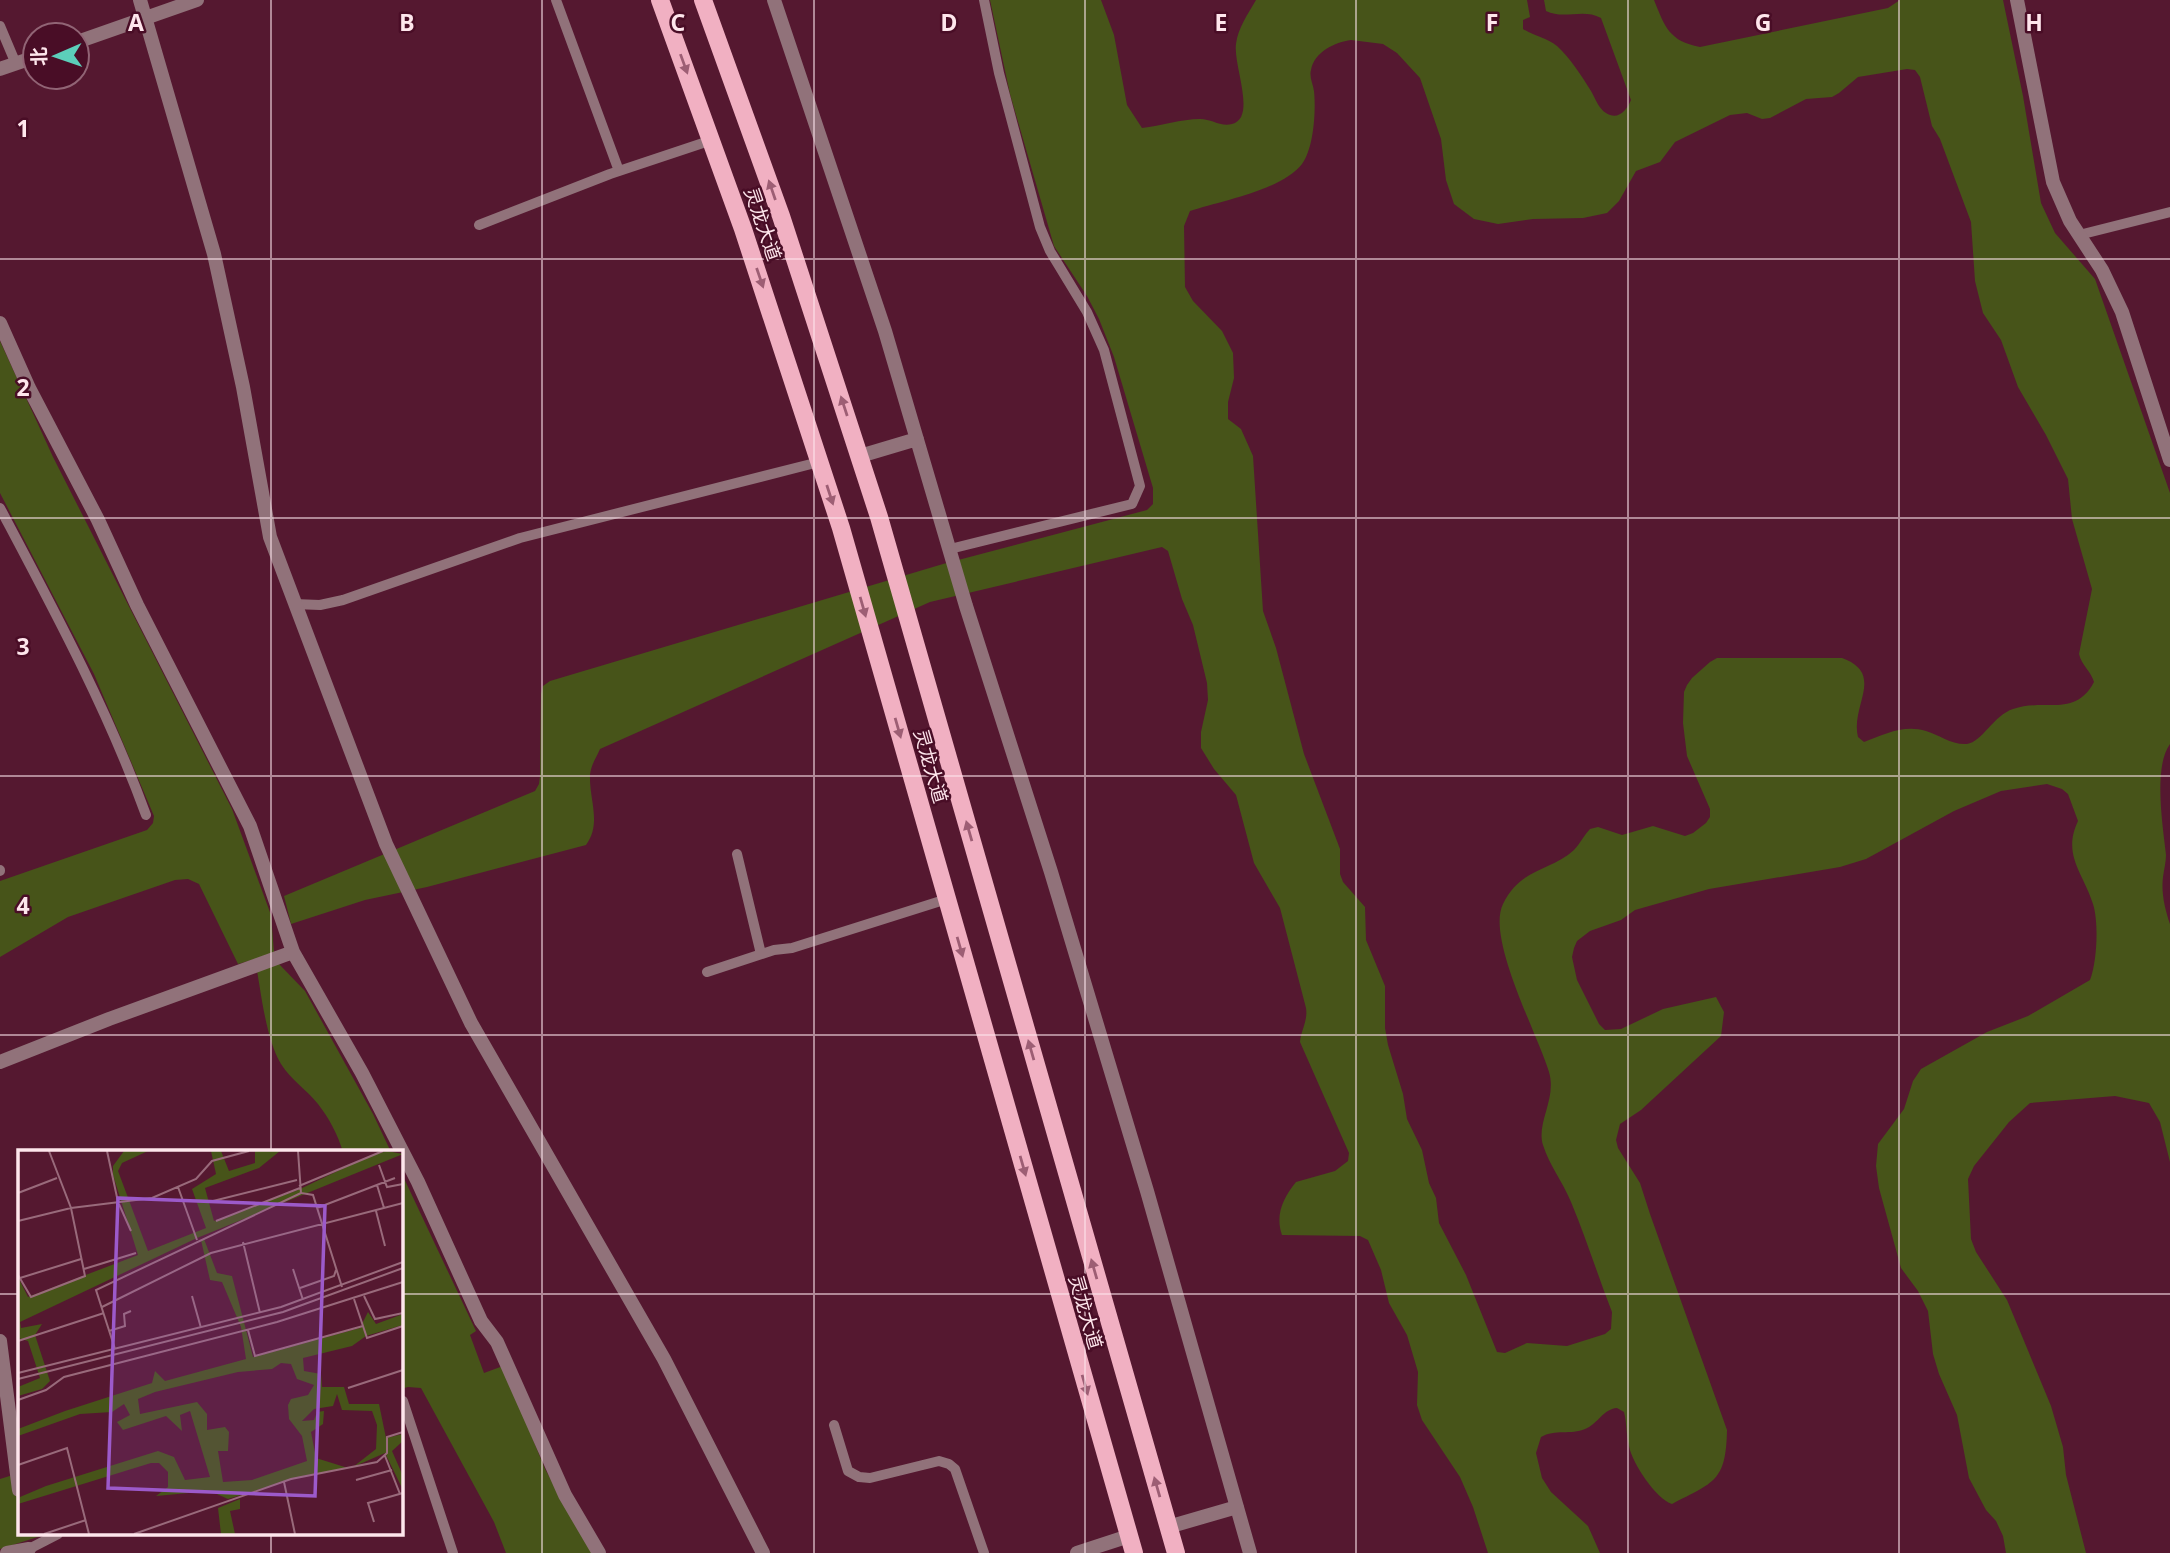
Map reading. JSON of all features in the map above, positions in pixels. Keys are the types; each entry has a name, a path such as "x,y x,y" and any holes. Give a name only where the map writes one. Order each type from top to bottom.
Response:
{"main road":[{"name":"灵龙大道","path":"660,0 769,304 847,551 1131,1544"},
{"name":"灵龙大道","path":"703,0 786,229 886,541 1176,1553"}],"street":[{"path":"140,0 214,254 243,387 263,508 277,560 386,844 471,1023 664,1359 763,1553"},
{"path":"91,37 197,0"},
{"path":"774,0 885,331 966,606 1051,872 1147,1191 1250,1553"},
{"path":"2017,0 2048,163 2060,200 2102,270 2122,313 2170,460"},
{"path":"0,69 21,62"},
{"path":"0,323 29,388 250,826 287,954 362,1073 402,1150"},
{"path":"860,456 917,439"},
{"path":"0,1062 287,954"},
{"path":"402,1151 481,1321 497,1342 559,1483 599,1553"},
{"path":"0,1341 18,1484"},
{"path":"1168,1527 1237,1507"},
{"path":"1077,1553 1131,1544"},
{"path":"7,1553 29,1545"}],"lane":[{"path":"556,0 619,171"},
{"path":"951,552 1132,504 1140,486 1104,350 1087,312 1050,251 1040,227 999,73 984,0"},
{"path":"0,26 16,64"},
{"path":"479,226 619,171 712,140"},
{"path":"2079,235 2170,212"},
{"path":"294,604 320,605 343,600 520,538 819,462"},
{"path":"0,508 74,646 132,776 146,815"},
{"path":"737,854 761,954"},
{"path":"707,972 947,899"},
{"path":"403,1401 453,1553"},
{"path":"834,1425 848,1471 859,1477 870,1478 939,1461 952,1466 984,1553"},
{"path":"29,1545 53,1536"}],"shaded area":[{"path":"990,0 1101,0 1114,35 1127,105 1142,128 1193,119 1228,125 1239,120 1243,112 1243,102 1236,44 1241,27 1256,0 1527,0 1530,17 1523,20 1523,29 1557,46 1576,67 1601,109 1614,116 1624,111 1631,100 1601,18 1587,14 1546,11 1544,0 1654,0 1661,18 1675,37 1700,47 1888,8 1900,0 2003,0 2041,203 2055,233 2095,279 2170,493 2170,744 2165,754 2160,782 2166,855 2163,889 2170,924 2170,1162 2160,1122 2149,1103 2115,1096 2030,1103 2009,1122 1974,1166 1968,1179 1971,1239 1976,1252 2007,1300 2051,1406 2063,1447 2066,1475 2086,1553 2006,1553 2003,1536 1996,1521 1986,1510 1969,1478 1957,1415 1933,1354 1928,1311 1918,1291 1901,1268 1879,1188 1876,1166 1878,1144 1904,1109 1913,1081 1921,1069 1987,1032 2028,1016 2090,980 2096,942 2095,912 2073,854 2072,844 2078,821 2068,794 2062,789 2047,784 2001,791 1954,811 1866,859 1840,867 1709,889 1635,910 1621,920 1590,931 1577,941 1572,957 1577,980 1599,1024 1605,1030 1621,1029 1663,1009 1716,997 1724,1012 1721,1036 1641,1110 1620,1124 1616,1140 1618,1148 1640,1183 1727,1430 1724,1460 1715,1478 1708,1485 1672,1504 1652,1488 1640,1471 1629,1446 1624,1412 1617,1408 1608,1411 1585,1429 1541,1437 1536,1453 1542,1478 1551,1492 1588,1526 1600,1553 1488,1553 1460,1477 1422,1420 1417,1405 1418,1372 1407,1335 1389,1303 1381,1270 1368,1240 1360,1236 1282,1235 1280,1214 1287,1194 1296,1182 1335,1171 1348,1161 1349,1153 1300,1042 1306,1008 1280,908 1254,863 1236,795 1214,769 1201,748 1201,732 1208,700 1207,683 1193,625 1168,551 1162,547 930,602 600,749 590,775 594,820 591,837 586,845 427,887 365,900 291,924 284,896 535,791 540,776 541,694 543,686 550,681 943,564 1147,510 1153,504 1153,488 1114,357 1087,296 1054,246 1010,94","holes":["1345,41 1383,44 1397,53 1420,78 1441,139 1446,180 1454,204 1474,219 1498,224 1533,219 1583,218 1607,213 1619,201 1636,171 1660,162 1675,142 1730,115 1747,113 1762,119 1770,118 1806,99 1832,97 1858,77 1915,70 1920,77 1932,126 1940,139 1971,222 1975,281 1983,313 2001,340 2018,387 2068,479 2072,519 2092,589 2079,654 2094,682 2086,693 2078,700 2068,703 2013,709 2000,717 1978,739 1967,744 1956,743 1918,729 1895,731 1864,742 1858,737 1857,725 1864,692 1862,673 1855,665 1842,658 1717,658 1692,678 1684,692 1683,723 1687,756 1710,809 1710,817 1706,823 1685,836 1653,826 1622,835 1598,827 1590,829 1574,850 1555,863 1527,876 1510,892 1503,904 1500,919 1501,939 1551,1082 1542,1128 1543,1145 1571,1202 1612,1312 1611,1329 1605,1334 1567,1346 1527,1343 1505,1353 1497,1352 1466,1275 1439,1223 1436,1198 1429,1183 1422,1150 1407,1119 1403,1094 1388,1045 1385,1028 1385,986 1366,940 1365,907 1343,882 1340,874 1340,849 1304,754 1276,648 1263,611 1253,456 1241,429 1228,419 1228,402 1234,378 1233,353 1222,331 1193,301 1185,287 1184,226 1190,211 1266,188 1293,173 1306,157 1312,139 1315,99 1311,73 1316,58 1326,49"]},
{"path":"0,341 53,457 232,809 271,915 274,952 279,964 305,991 390,1150 342,1150 322,1109 281,1064 267,1027 255,959 238,964 199,884 188,879 175,880 68,917 0,957 0,881 147,830 153,823 154,816 94,674 0,493"},
{"path":"402,1174 476,1331 470,1335 484,1373 503,1366 545,1469 592,1553 506,1553 494,1522 421,1388 402,1389"},
{"path":"18,1471 18,1536 41,1536 0,1549 0,1479"}]}
